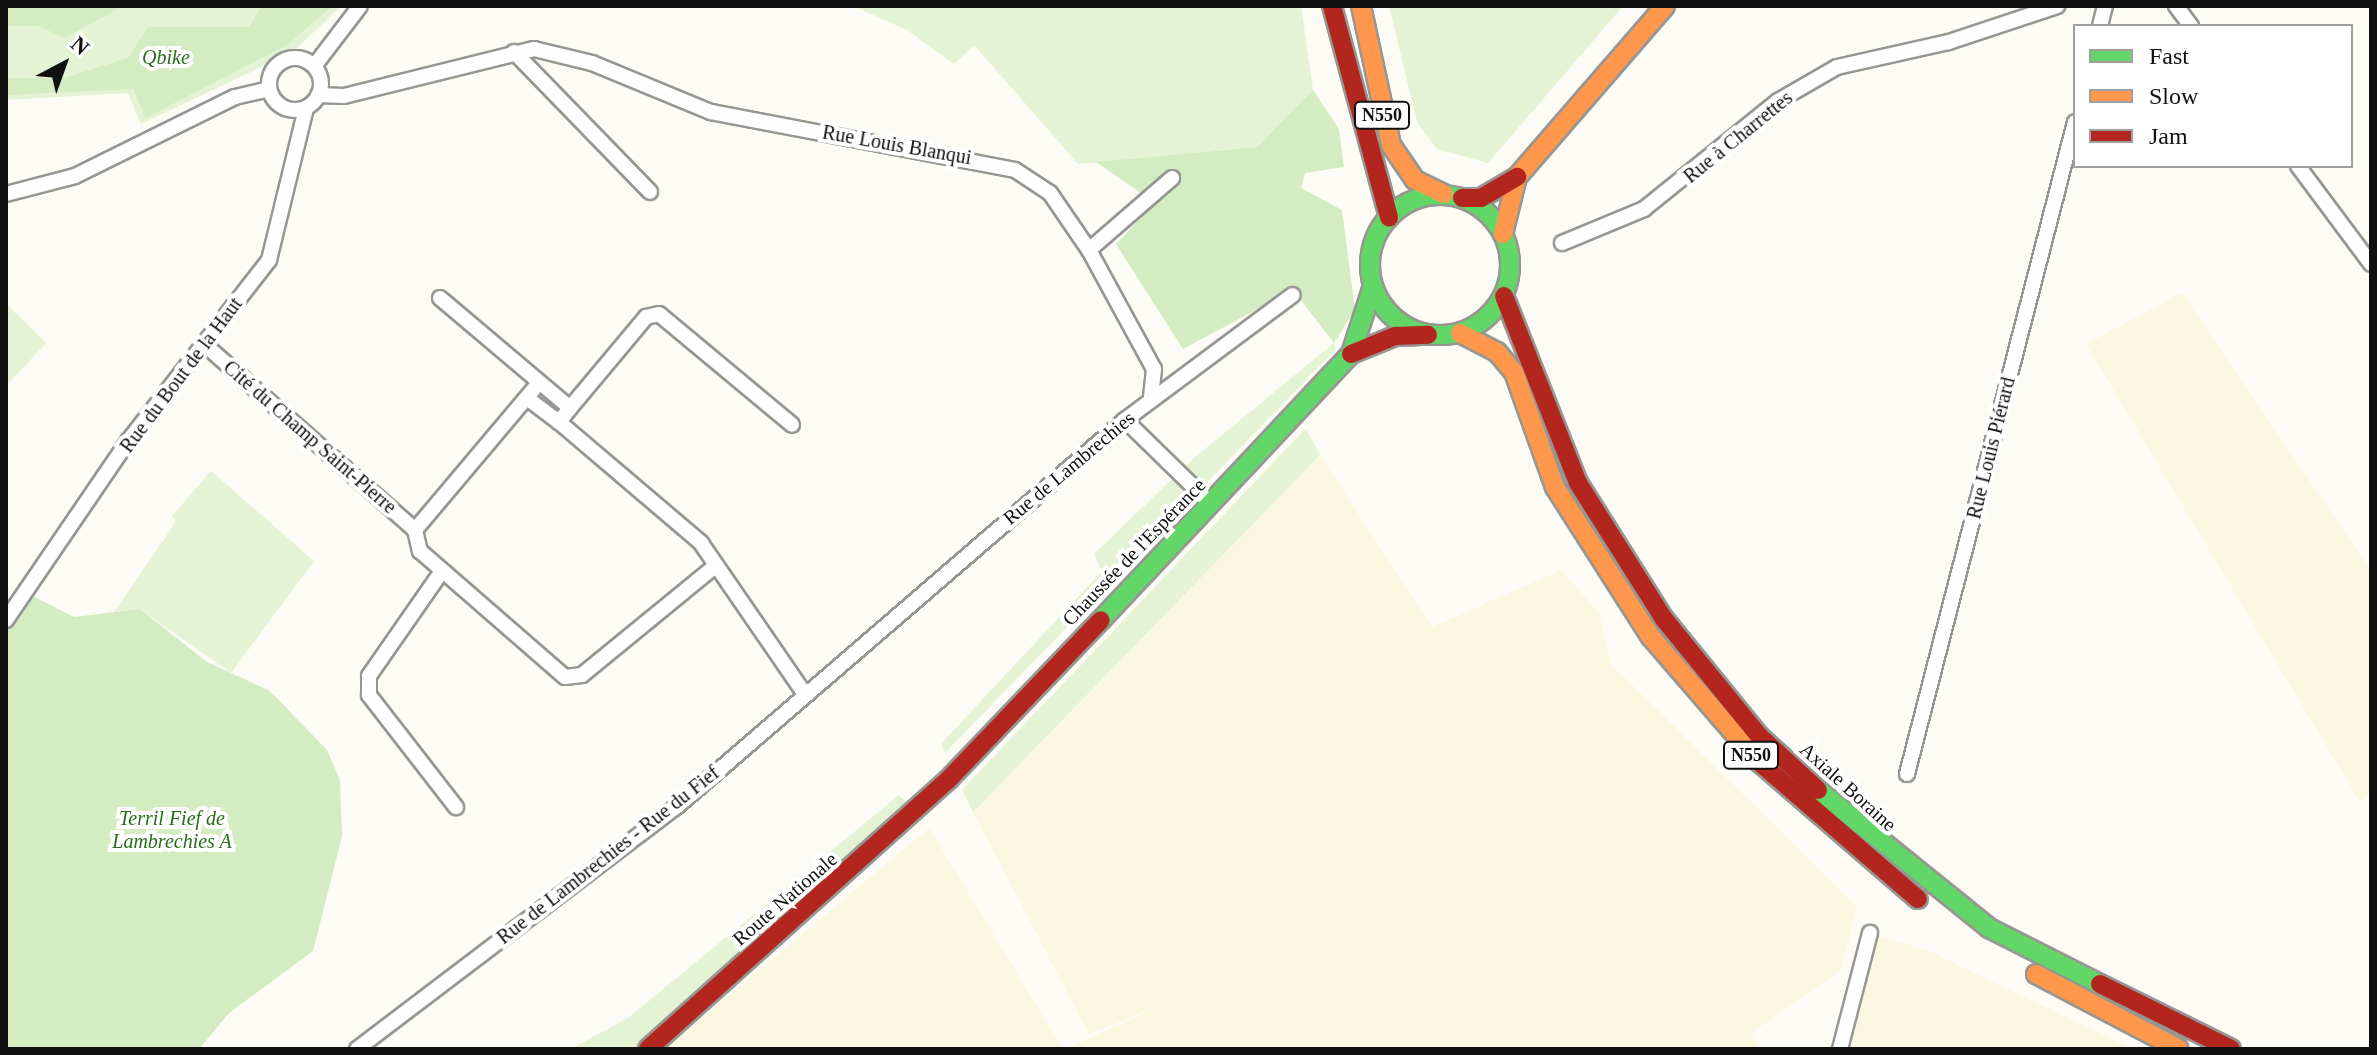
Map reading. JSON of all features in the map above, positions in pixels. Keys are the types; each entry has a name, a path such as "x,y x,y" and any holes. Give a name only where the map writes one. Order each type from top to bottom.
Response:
{"main road":[{"name":"N550","path":"1332,6 1339,52 1389,217"},
{"name":"N550","path":"1361,6 1391,145 1415,180 1455,197 1503,234 1511,265 1504,296"},
{"path":"1351,354 1373,286 1371,252 1389,217 1418,198 1481,198 1517,177 1665,6"},
{"path":"1503,234 1517,177"},
{"path":"1373,286 1390,315 1428,335"},
{"path":"1351,354 1395,336 1460,333 1485,320 1504,296"},
{"name":"Axiale Boraine","path":"1504,296 1578,483 1664,619 1759,736 1874,841 1989,928 2231,1049"},
{"name":"Axiale Boraine","path":"1460,333 1497,352 1514,372 1577,528 1651,637 1754,757 1870,862 1970,935 2179,1049"},
{"name":"Chaussée de l'Espérance","path":"948,780 1351,354"},
{"name":"Route Nationale","path":"648,1049 948,780"}],"street":[{"path":"269,89 283,108 306,108 318,95 315,65 360,6"},
{"name":"Rue à Charrettes","path":"1562,243 1644,209 1778,101 1837,67 1949,42 2057,6"},
{"path":"2176,6 2190,24"},
{"path":"514,52 650,192"},
{"name":"Rue Louis Blanqui","path":"318,95 344,96 514,52 592,63 711,112 994,162 1035,179 1089,250 1154,369 1151,399"},
{"path":"269,89 279,64 315,65"},
{"path":"6,194 75,176 235,97 269,89"},
{"name":"Rue du Bout de la Haut","path":"6,620 204,344 269,260 306,108"},
{"name":"Rue Louis Piérard","path":"1907,774 2073,130"},
{"path":"2299,168 2371,264"},
{"path":"1089,250 1172,178"},
{"name":"Rue de Lambrechies","path":"852,650 1151,399 1293,295"},
{"path":"440,298 570,408"},
{"path":"559,422 646,317 659,314 792,425"},
{"name":"Cité du Champ Saint-Pierre","path":"204,344 415,530 420,551 442,571 574,678 715,566"},
{"name":"Cité du Champ Saint-Pierre","path":"415,530 539,383"},
{"path":"527,398 701,543 804,693"},
{"path":"1125,420 1211,504"},
{"path":"442,571 369,676 369,695 456,807"},
{"name":"Rue de Lambrechies - Rue du Fief","path":"357,1049 675,808 852,650"},
{"path":"1840,1049 1870,933"}],"shaded area":[{"path":"2182,293 2371,571 2371,795 2360,802 2086,344"},
{"path":"1320,455 1432,627 1561,570 1599,613 1611,664 1857,907 1841,971 1751,1033 1759,1049 1066,1049 1171,1001 1089,1034 973,812"},
{"path":"929,828 1063,1049 665,1049"},
{"path":"1870,933 1929,951 2133,1049 1840,1049"}],"green space":[{"name":"Qbike","path":"6,6 341,6 293,52 141,124 128,93 6,100"},
{"path":"6,6 140,6 119,8 65,38 38,26 9,26"},
{"path":"262,6 332,6 287,45 146,118 133,89 6,95 6,78 64,78 128,58 148,27 249,27"},
{"path":"853,6 1301,6 1313,90 1257,147 1078,164 974,45 954,64 907,30"},
{"path":"1389,6 1623,6 1488,163 1437,149 1417,122"},
{"path":"1313,90 1339,129 1344,167 1305,173 1301,188 1342,210 1355,310 1334,343 1293,290 1183,349 1116,244 1155,203 1096,162 1257,147"},
{"path":"6,304 46,343 6,386"},
{"path":"1334,343 1336,349 945,753 941,744 1102,571 1094,554 1194,458"},
{"path":"1306,428 1320,455 973,812 962,790"},
{"path":"211,471 314,561 231,673 140,609 114,612 176,522 172,516"},
{"name":"Terril Fief de Lambrechies A","path":"25,592 74,617 140,609 207,662 270,691 327,750 340,780 342,836 313,951 229,1013 199,1049 6,1049 6,620"},
{"path":"899,795 907,803 637,1049 571,1049 628,1018"}],"traffic: fast":[{"path":"1440,195 1467,200 1490,215 1505,238 1510,265 1505,292 1490,315 1467,330 1440,335 1413,330 1390,315 1375,292 1370,265 1375,238 1390,215 1413,200 1440,195"},
{"path":"1101,620 1351,354 1373,286"},
{"path":"1818,790 1989,928 2100,984"}],"traffic: slow":[{"path":"1361,6 1391,145 1415,180 1444,194"},
{"path":"1503,234 1517,177 1665,6"},
{"path":"1460,333 1497,352 1514,372 1555,487 1651,637 1758,761"},
{"path":"2036,974 2179,1049"}],"traffic: jam":[{"path":"1332,6 1389,217"},
{"path":"1462,198 1481,198 1517,177"},
{"path":"1504,296 1578,483 1664,619 1759,736 1818,790"},
{"path":"1351,354 1395,336 1428,335"},
{"path":"648,1049 948,780 1101,620"},
{"path":"1758,761 1918,899"},
{"path":"2100,984 2231,1049"}]}
